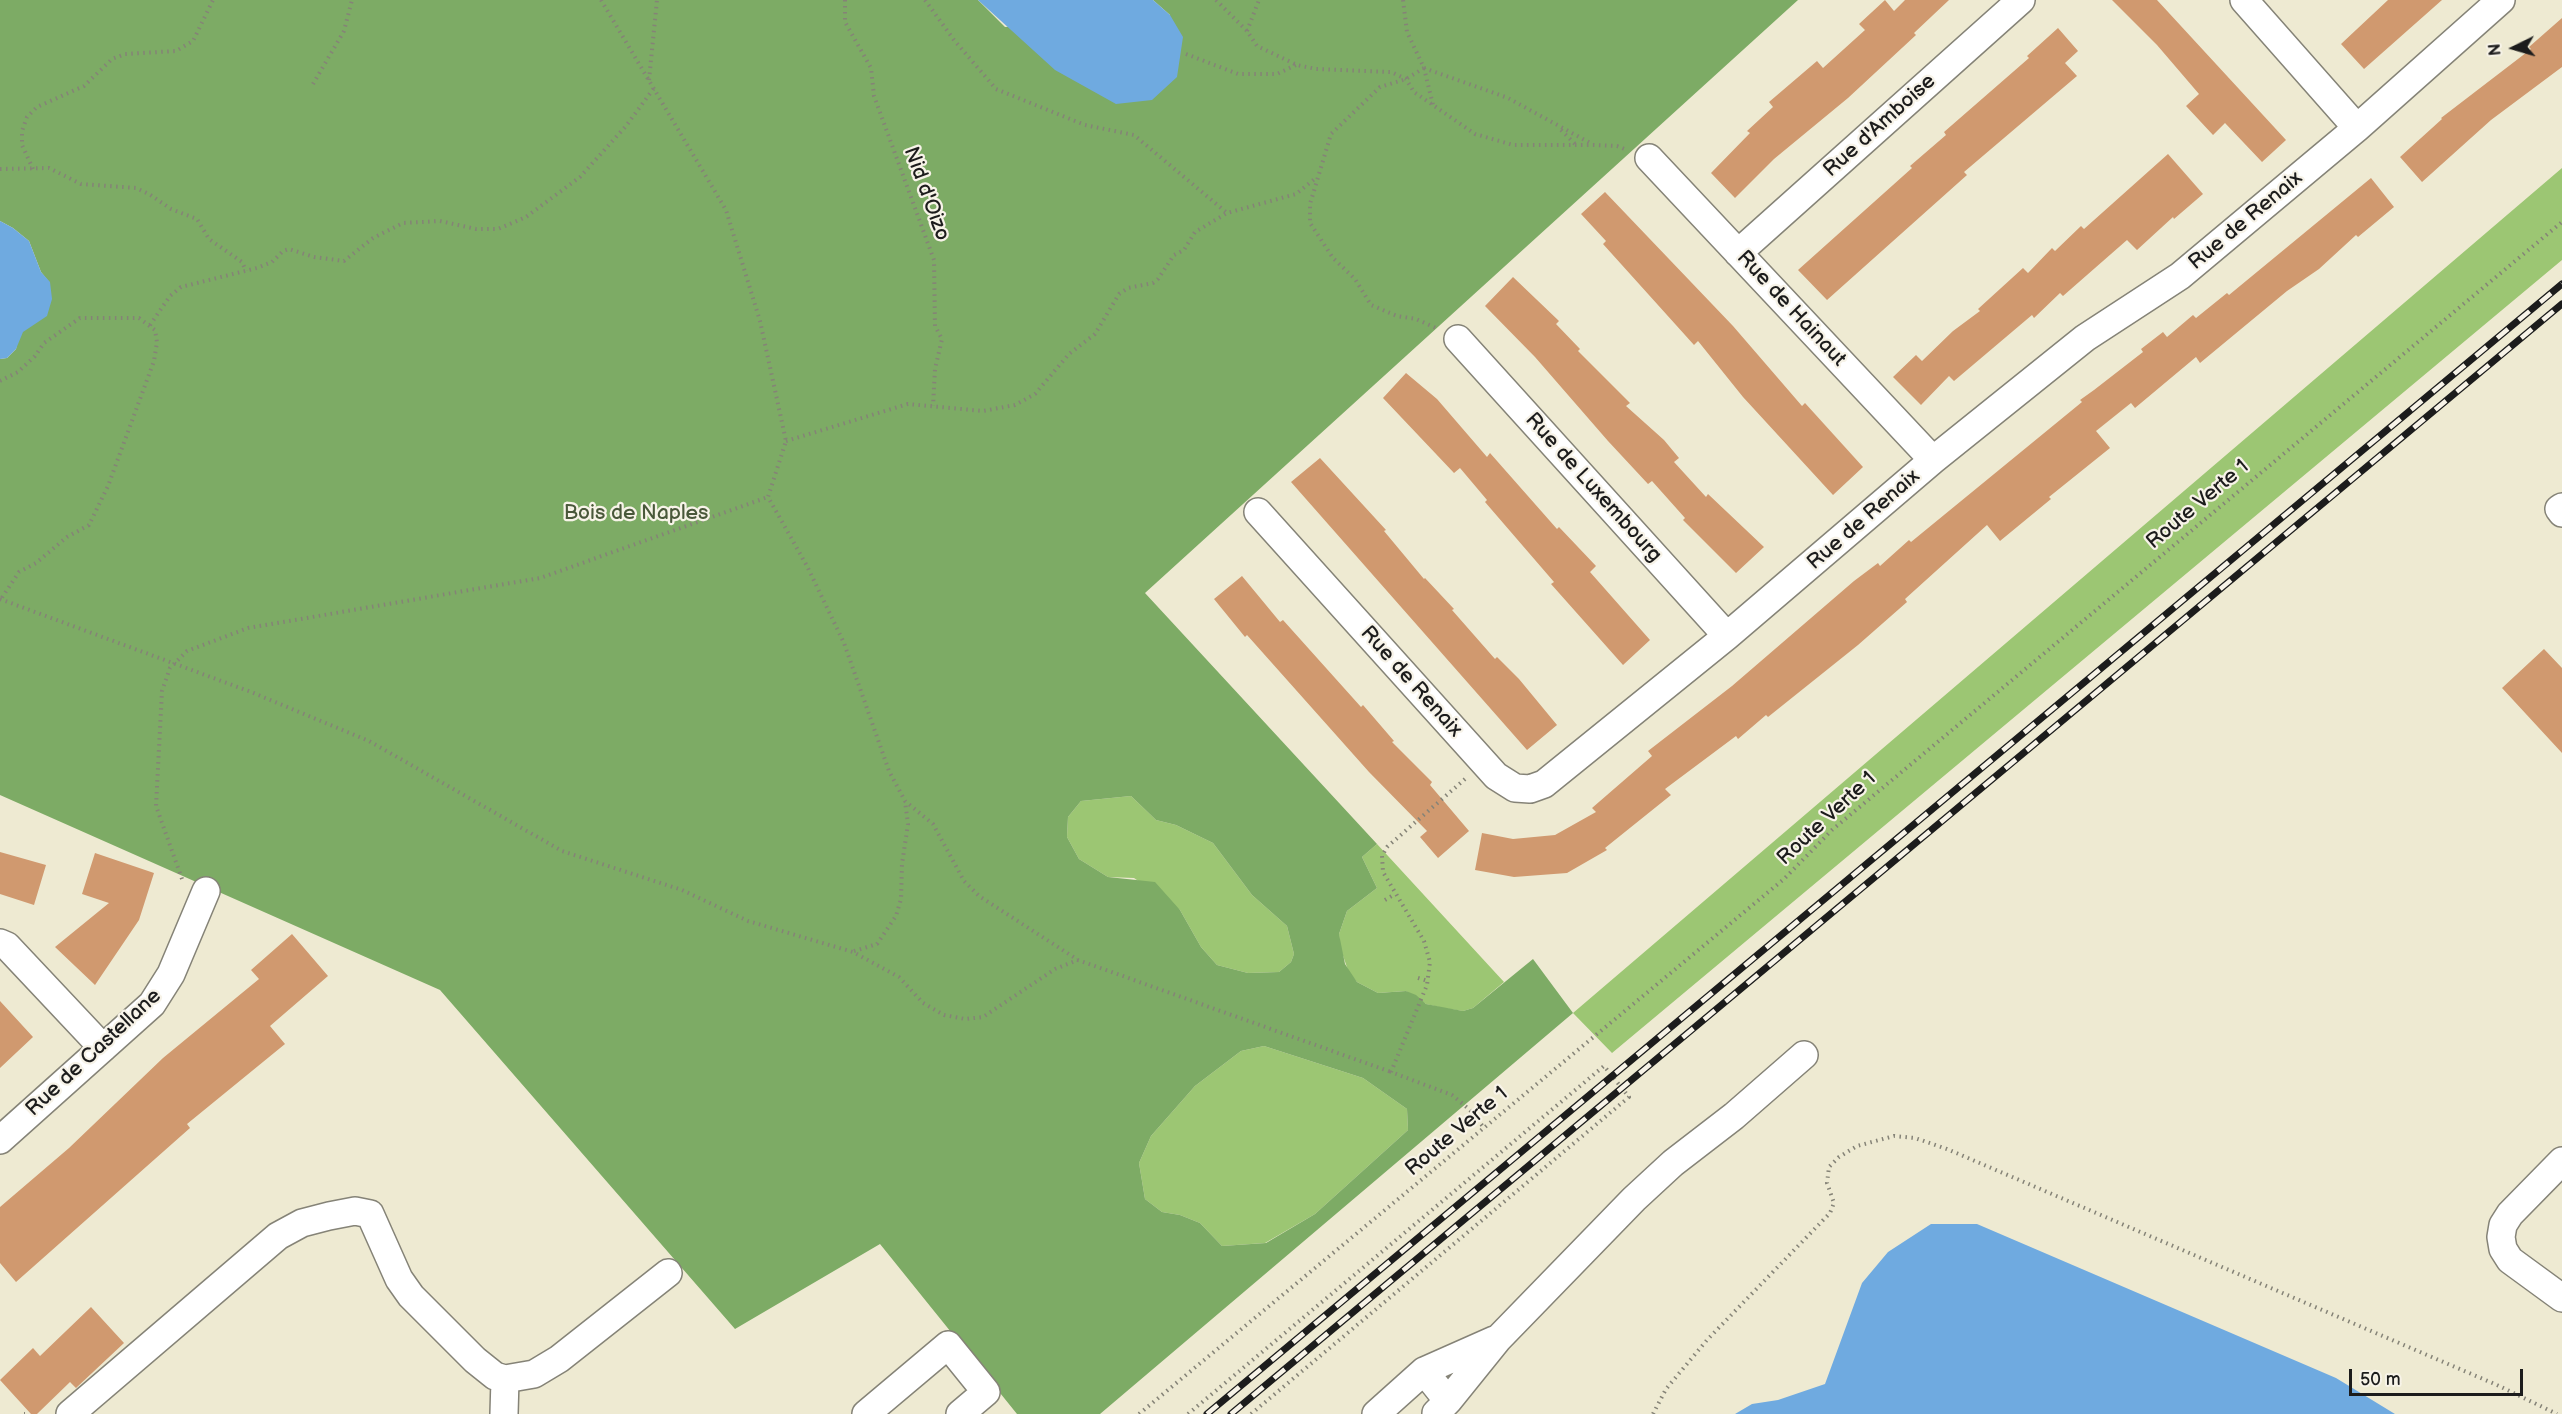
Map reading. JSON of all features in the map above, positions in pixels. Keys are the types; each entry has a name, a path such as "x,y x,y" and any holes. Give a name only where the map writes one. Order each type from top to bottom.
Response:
{"street":[{"name":"Rue d'Amboise","path":"1738,252 2021,0"},
{"path":"2244,0 2357,128"},
{"name":"Rue de Renaix","path":"1258,512 1496,776 1515,788 1530,789 1550,780 1728,636 1933,460 2085,338 2180,276 2357,128 2501,0"},
{"name":"Rue de Hainaut","path":"1649,158 1933,460"},
{"name":"Rue de Luxembourg","path":"1458,339 1728,636"},
{"path":"2562,507 2559,509 2562,513"},
{"name":"Rue de Castellane","path":"0,1140 152,1004 165,984 206,891"},
{"path":"0,943 7,946 103,1048"},
{"path":"1424,1371 1441,1408 1498,1339 1664,1170 1734,1116 1804,1055"},
{"path":"2562,1161 2510,1214 2503,1224 2501,1237 2503,1249 2510,1260 2562,1298"},
{"path":"70,1414 278,1236 302,1223 364,1211 375,1220 399,1279 411,1296 475,1360 495,1376 505,1379 534,1374 559,1359 668,1273"},
{"path":"1376,1414 1424,1371 1498,1339"},
{"path":"866,1414 944,1340 986,1392 960,1414"},
{"path":"504,1414 505,1379"}],"path":[{"path":"33,168 22,145 22,132 27,117 37,107 84,86 112,59 124,54 176,51 193,41 213,0"},
{"path":"313,84 344,31 352,0"},
{"path":"601,0 726,210 760,321 786,441 768,497 807,566 844,643 889,771 905,801 908,824 902,864 902,899 896,916 877,944 853,952"},
{"path":"649,80 657,0"},
{"name":"Nid d'Oizo","path":"845,0 845,22 871,68 874,96 934,260 935,326 942,339 935,369 933,406"},
{"path":"925,0 954,40 996,89 1085,125 1134,135 1227,213"},
{"path":"1216,0 1257,46 1297,65 1316,69 1382,70 1406,79 1414,92 1475,134 1513,145 1617,146 1649,158"},
{"path":"1246,31 1259,0"},
{"path":"1403,0 1407,32 1424,68 1434,106"},
{"path":"1186,54 1238,74 1277,74 1297,65"},
{"path":"1424,68 1406,79 1380,87 1331,134 1310,204 1310,223 1333,258 1355,279 1371,304 1397,316 1416,319 1458,339"},
{"path":"1424,68 1508,98 1593,144"},
{"path":"150,325 170,296 182,287 272,262 283,251 289,249 314,257 344,261 373,238 403,223 440,221 476,229 498,229 525,217 580,177 627,126 654,88"},
{"path":"1558,126 1575,145"},
{"path":"0,169 56,170 81,184 136,188 171,209 196,219 209,239 242,262 246,271"},
{"path":"786,441 908,404 983,411 1015,405 1035,394 1069,354 1095,334 1119,294 1128,288 1153,283 1174,255 1184,250 1194,232 1227,213 1296,194 1317,177"},
{"name":"Route Verte 1","path":"1139,1414 1485,1129 1794,870 1811,848 1832,830 2562,222"},
{"path":"0,381 18,372 35,356 44,343 80,318 139,318 154,330 157,342 154,361 108,486 89,525 67,537 36,563 19,572 1,599 175,663 369,741 562,851 682,890 748,921 853,952 899,977 923,1003 944,1015 965,1019 983,1017 1055,969 1078,960"},
{"path":"182,879 156,806 162,691 170,668 187,651 248,628 540,578 768,497"},
{"path":"1391,1072 1428,981 1430,962 1427,948 1381,867 1384,851 1472,773"},
{"path":"905,801 933,824 964,881 979,896 1078,960 1452,1095 1470,1110 1485,1129"},
{"path":"1385,900 1395,894"},
{"path":"1418,978 1428,981"},
{"path":"1188,1414 1604,1066 1629,1097 1251,1414"},
{"path":"1653,1414 1666,1389 1707,1340 1830,1213 1834,1203 1827,1183 1829,1167 1839,1157 1857,1146 1894,1136 1915,1138 1947,1149 2486,1381 2557,1414"}],"green space":[{"name":"Bois de Naples","path":"0,0 978,0 1005,27 1170,15 1153,0 1798,0 1145,593 1377,844 1362,857 1377,888 1347,911 1339,934 1345,964 1357,982 1378,993 1406,991 1416,995 1426,1004 1463,1011 1473,1008 1533,959 1573,1013 1100,1414 1017,1414 880,1244 735,1329 440,990 0,795 0,359 7,358 16,349 18,339 49,282 41,272 29,241 0,221","holes":["1131,796 1156,820 1176,825 1213,843 1252,895 1287,926 1294,954 1291,962 1279,972 1248,973 1217,965 1201,947 1180,910 1155,882 1108,877 1079,859 1067,837 1068,817 1081,801","1264,1046 1363,1078 1407,1109 1408,1130 1315,1214 1266,1243 1222,1246 1200,1223 1180,1215 1162,1212 1145,1199 1139,1163 1151,1136 1195,1086 1241,1051"]},
{"path":"2562,168 2562,260 1612,1053 1573,1013"},
{"path":"1131,796 1156,820 1176,825 1213,843 1252,895 1287,926 1294,954 1291,962 1279,972 1248,973 1217,965 1201,947 1180,910 1134,878 1108,877 1079,859 1067,837 1068,817 1081,801"},
{"path":"1377,844 1504,982 1473,1008 1463,1011 1426,1004 1406,991 1378,993 1357,982 1349,973 1340,947 1339,934 1347,911 1377,888 1362,857"},
{"path":"1264,1046 1363,1078 1407,1109 1408,1130 1315,1214 1265,1243 1222,1246 1200,1223 1180,1215 1162,1212 1145,1199 1139,1163 1151,1136 1195,1086 1241,1051"}],"water":[{"path":"978,0 1153,0 1170,15 1183,37 1177,77 1152,100 1116,104 1055,70"},
{"path":"0,221 29,241 41,272 50,282 52,299 47,316 23,332 16,349 7,358 0,359"},
{"path":"1931,1224 1977,1224 2336,1378 2395,1414 1735,1414 1752,1404 1778,1400 1825,1384 1862,1283 1888,1252"}],"building":[{"path":"1885,0 1894,11 1905,0 1949,0 1914,33 1916,35 1848,98 1774,159 1735,198 1711,173 1750,133 1747,131 1773,107 1769,102 1817,61 1823,68 1865,30 1859,24"},
{"path":"2112,0 2157,0 2286,140 2262,162 2225,123 2213,135 2186,106 2199,94 2157,45"},
{"path":"2388,0 2442,0 2364,69 2341,44"},
{"path":"2562,18 2562,67 2491,120 2422,182 2400,157 2441,118 2531,49 2529,47"},
{"path":"2058,28 2078,51 2065,63 2077,76 1964,172 1967,175 1827,300 1798,270 1912,168 1910,166 1946,135 1944,132 2029,58 2027,56"},
{"path":"2168,154 2203,194 2174,219 2173,217 2137,250 2127,240 2063,296 2060,293 2034,318 2032,315 1954,381 1949,376 1921,405 1893,377 1916,355 1922,361 1953,331 1980,311 1978,309 2023,268 2028,273 2052,248 2055,251 2081,226 2084,229"},
{"path":"2371,178 2394,207 2358,237 2356,235 2319,269 2287,291 2200,363 2196,357 2135,408 2131,403 2096,431 2110,448 2049,497 2051,499 2000,541 1987,525 1905,599 1907,602 1858,645 1768,717 1766,715 1738,739 1736,736 1665,789 1671,795 1605,848 1607,850 1567,873 1514,877 1475,870 1482,833 1513,839 1555,835 1596,812 1592,808 1652,756 1648,751 1732,686 1854,581 1878,563 1880,566 1909,540 1911,542 2082,402 2080,400 2143,352 2141,349 2163,332 2167,337 2193,315 2196,318 2227,293 2229,295"},
{"path":"1605,192 1733,326 1802,406 1805,403 1863,467 1833,495 1743,397 1698,341 1694,345 1603,244 1606,241 1581,214"},
{"path":"1513,277 1559,321 1556,324 1580,349 1578,351 1630,403 1626,406 1664,440 1679,458 1674,462 1706,497 1708,494 1764,547 1736,573 1683,520 1685,518 1652,481 1648,484 1535,357 1485,306"},
{"path":"1406,373 1437,399 1487,457 1490,453 1557,529 1559,527 1596,566 1590,572 1650,640 1623,665 1551,584 1554,582 1485,502 1487,500 1460,468 1454,473 1383,398"},
{"path":"1320,458 1386,530 1384,531 1424,579 1454,609 1452,610 1495,659 1497,657 1519,679 1557,725 1527,750 1291,482"},
{"path":"1242,576 1280,622 1283,620 1361,707 1363,705 1394,741 1392,742 1432,782 1430,785 1469,831 1438,858 1420,837 1427,831 1369,772 1247,635 1245,637 1214,599"},
{"path":"2544,649 2562,668 2562,753 2502,688"},
{"path":"0,852 46,865 34,905 0,894"},
{"path":"95,853 154,873 139,920 95,985 55,947 109,903 82,894"},
{"path":"292,934 328,976 270,1026 285,1044 187,1124 190,1128 16,1282 0,1263 0,1207 69,1148 163,1058 259,979 251,970"},
{"path":"0,1001 33,1037 0,1068"},
{"path":"91,1307 124,1343 76,1388 70,1382 37,1414 31,1414 0,1380 33,1348 40,1356"}],"railway":[{"path":"1207,1414 2562,284"},
{"path":"1231,1414 2562,304"}]}
